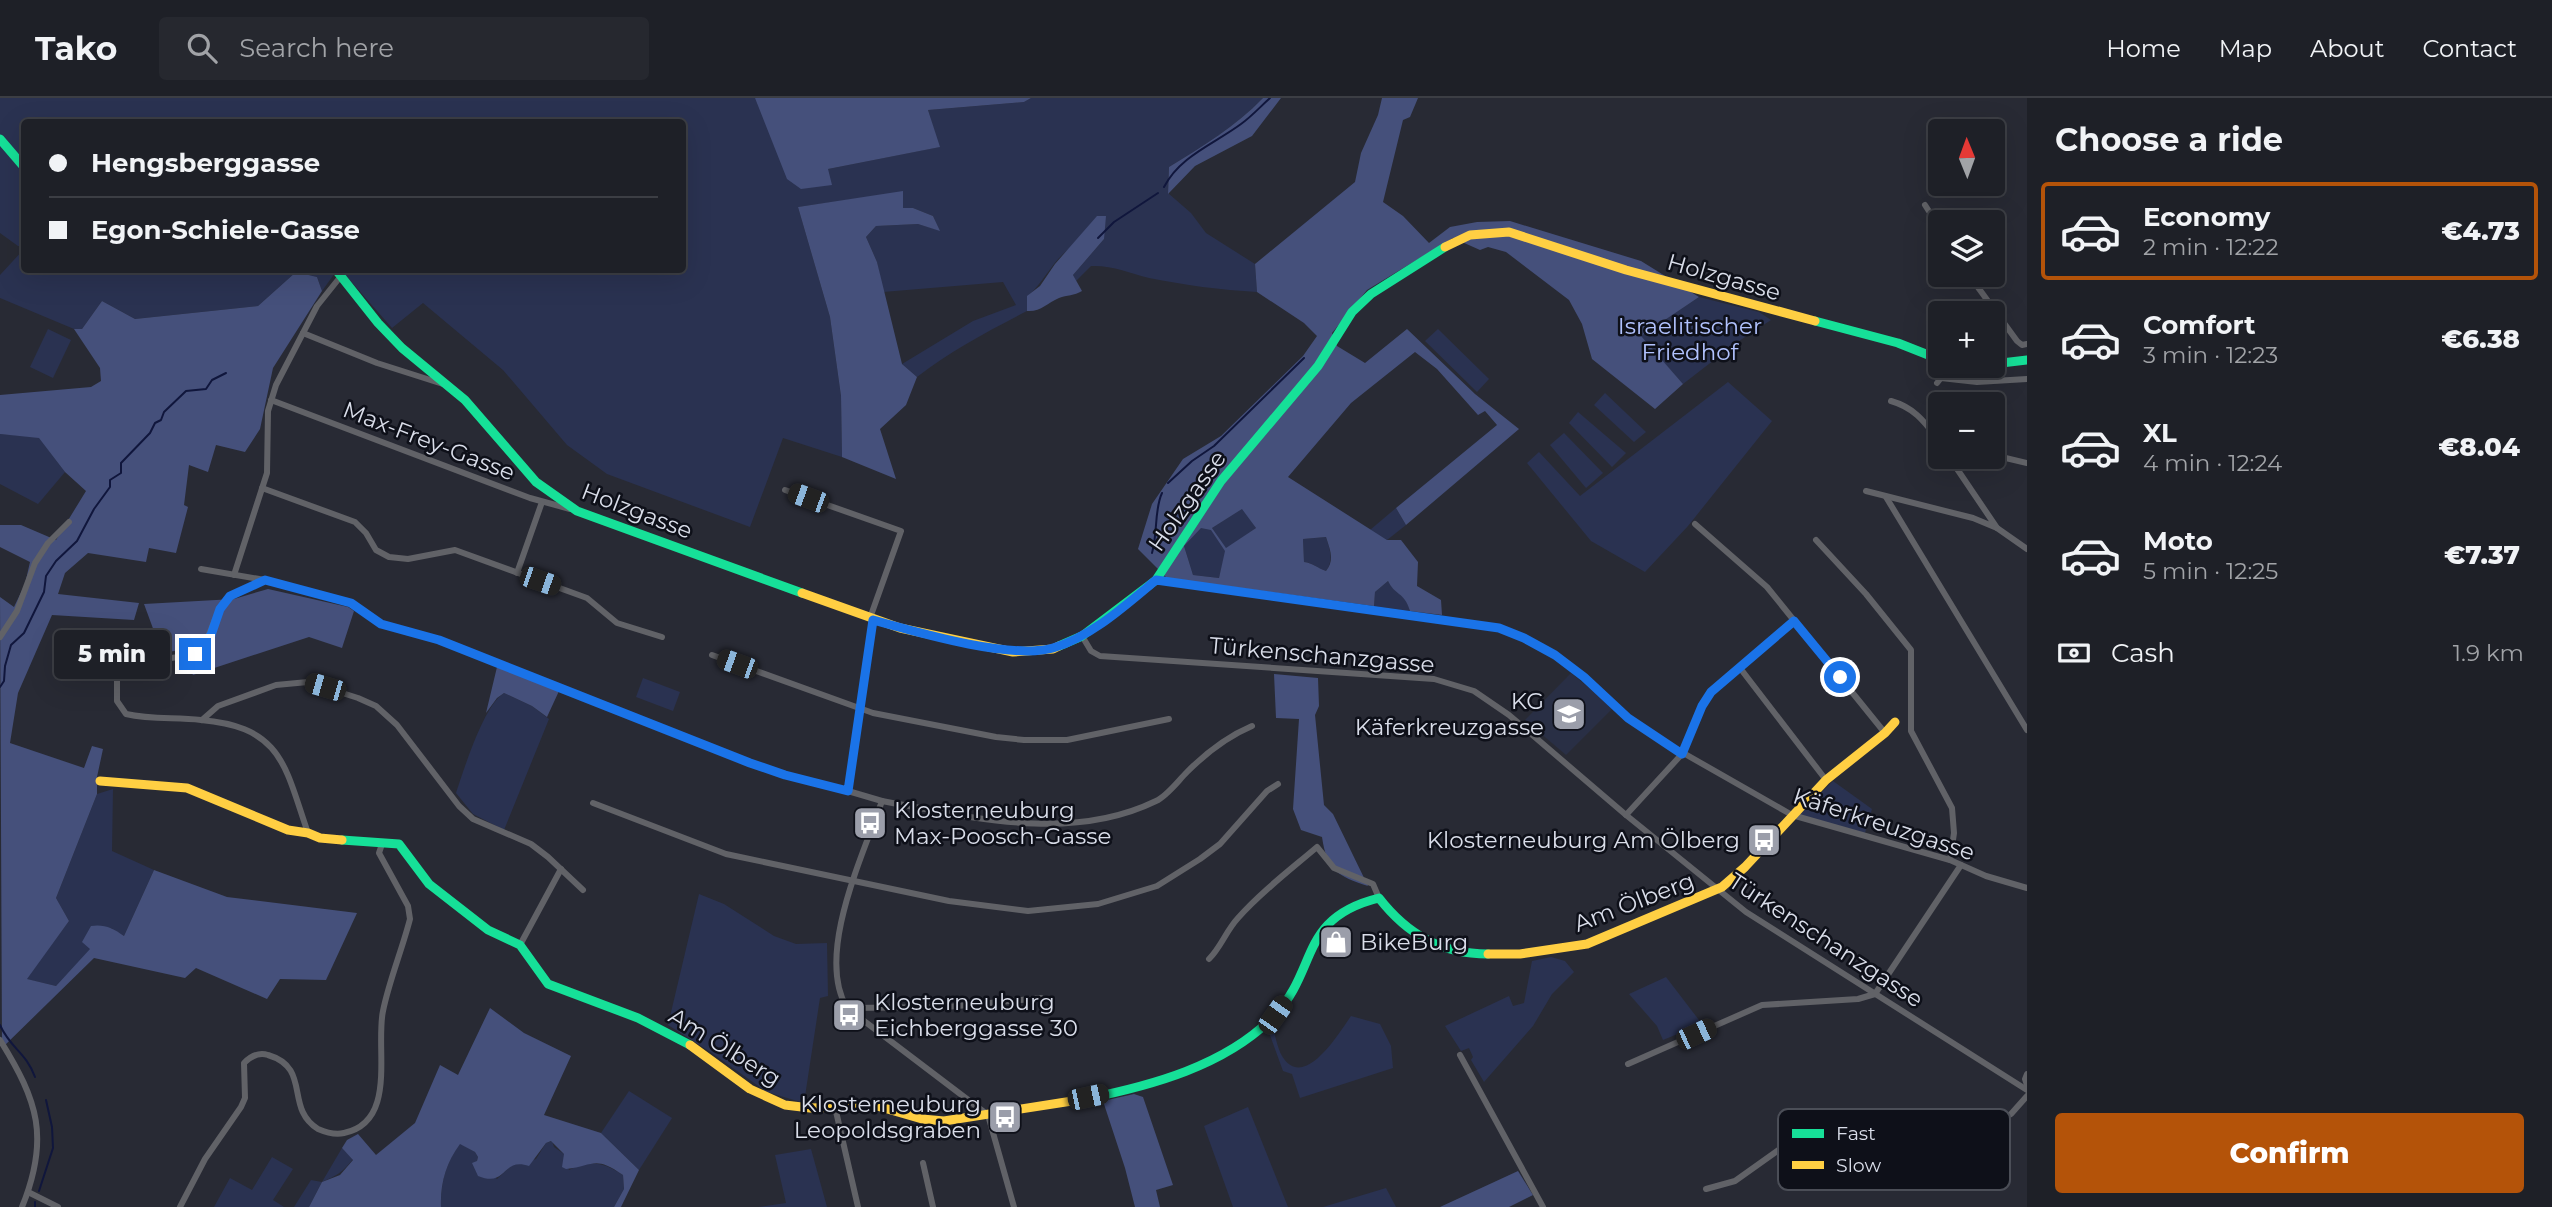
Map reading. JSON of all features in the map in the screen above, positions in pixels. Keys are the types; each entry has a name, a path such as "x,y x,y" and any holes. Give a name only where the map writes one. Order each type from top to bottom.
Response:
{"street":[{"path":"0,139 21,164"},
{"path":"1925,205 1928,210"},
{"name":"Holzgasse","path":"339,273 378,323 410,356 465,400 536,482 576,510 871,619 900,628 1013,652 1053,649 1082,636 1156,580 1221,481 1318,366 1352,312 1371,294 1415,264 1470,235 1509,232 1616,267 1898,343 1928,355"},
{"path":"234,575 268,461 271,400 288,360 339,273"},
{"path":"1978,287 2017,341 2024,344"},
{"path":"303,333 402,371 450,386"},
{"path":"402,371 410,356"},
{"path":"2005,363 2027,360"},
{"path":"1937,383 1941,379 1977,382 2027,379"},
{"name":"Max-Frey-Gasse","path":"271,400 530,498 576,510"},
{"path":"1891,401 1920,415 1928,426"},
{"path":"2005,457 2027,463"},
{"path":"1957,469 1997,528"},
{"path":"530,498 536,482"},
{"path":"262,488 355,522 366,533 376,550 389,557 408,559 455,551 587,597 617,623 662,637"},
{"path":"785,490 901,531 871,619 848,791"},
{"path":"1866,491 1973,518 1997,528 2027,549"},
{"path":"1886,497 2027,730"},
{"path":"517,573 542,502"},
{"path":"0,637 17,611 35,563 48,543 69,522"},
{"path":"1695,524 1767,587 1885,733"},
{"path":"1816,540 1866,594 1911,650 1911,731 1952,808 1954,833 1950,860"},
{"path":"201,569 265,580 351,603 381,624 439,640 785,775 882,801 989,821 1081,822 1127,812 1158,800 1201,758 1231,735 1252,726"},
{"path":"265,580 230,596 220,609 211,635 195,654 139,662 127,667 117,679 117,701 126,714 150,719 202,720 243,728 272,745 284,764 308,833"},
{"name":"Käferkreuzgasse","path":"1156,580 1499,628 1555,655 1584,677 1628,718 1682,754 1791,815 1950,860 1986,877 2027,888"},
{"path":"1626,816 1682,754 1702,706 1711,692 1794,621"},
{"name":"Türkenschanzgasse","path":"1082,636 1091,651 1100,656 1434,678 1474,691 1509,715 1626,816 1746,912 2027,1087"},
{"path":"712,655 861,709 1024,740 1086,738 1168,719"},
{"path":"1740,668 1826,780"},
{"path":"202,720 218,706 276,685 308,682 376,706 397,725 459,806 473,819 531,844 583,890"},
{"name":"Am Ölberg","path":"520,944 539,975 548,984 658,1026 690,1044 769,1100 788,1106 879,1106 899,1110 915,1118 939,1122 1037,1108 1140,1086 1222,1055 1275,1015 1315,938 1331,920 1352,905 1379,898 1397,922 1411,932 1467,954 1520,954 1587,944 1662,911 1717,891 1745,867 1826,780 1895,722"},
{"path":"100,781 187,788 288,831 308,833 320,838 399,844 429,884 488,930 520,944 561,869"},
{"path":"593,803 726,854 991,907 1028,911 1098,904 1157,886 1220,844 1268,791 1278,784"},
{"path":"882,801 854,881 838,944 836,971 841,998 847,1008 988,1115 1014,1207"},
{"path":"180,1207 205,1159 241,1107 245,1098 244,1062 249,1057 262,1053 281,1060 290,1069 306,1121 323,1132 343,1134 359,1126 371,1115 379,1098 382,1074 383,1012 410,919 408,906 379,853 382,844"},
{"path":"1209,959 1218,950 1234,922 1256,898 1317,847 1334,868 1373,884 1379,898"},
{"path":"1628,1064 1762,1005 1858,999 1875,993 1961,865"},
{"path":"847,1008 947,1007 1041,998"},
{"path":"0,1040 30,1093 36,1117 39,1147 22,1207"},
{"path":"1460,1055 1543,1207"},
{"path":"2027,1074 2027,1087"},
{"path":"2010,1115 2027,1096"},
{"path":"835,1107 858,1207"},
{"path":"1706,1189 1735,1181 1778,1150"},
{"path":"923,1163 933,1207"},
{"path":"28,1192 58,1207"}],"shaded area":[{"path":"755,98 1031,98 1024,102 928,110 940,147 828,169 832,185 801,189 787,179"},
{"path":"1263,98 1281,98 1252,136 1195,166 1168,194 1169,167 1230,127"},
{"path":"1382,98 1418,98 1410,117 1403,120 1383,202 1403,216 1429,243 1450,227 1477,222 1510,221 1641,261 1699,297 1641,336 1683,384 1655,409 1592,359 1582,324 1569,300 1506,252 1488,247 1480,250 1453,238 1367,290 1332,333 1337,346 1365,363 1407,329 1475,394 1519,429 1406,525 1396,508 1497,425 1485,411 1478,415 1437,369 1415,352 1351,403 1288,477 1387,540 1401,540 1418,562 1417,586 1441,600 1442,615 1410,611 1405,600 1388,581 1375,592 1374,606 1167,578 1138,549 1152,504 1183,459 1221,436 1303,356 1317,336 1304,323 1257,292 1255,264 1355,182 1361,153 1378,115","holes":["1242,509 1256,528 1226,548 1212,528","1201,528 1211,530 1225,551 1219,578 1193,575 1184,546","1326,537 1331,559 1326,571 1304,562 1303,539"]},
{"path":"903,191 903,208 913,208 933,216 940,231 918,224 876,226 866,237 877,262 902,364 917,377 906,405 880,429 896,479 842,457 841,396 830,317 798,207"},
{"path":"1097,216 1106,216 1104,239 1073,275 1082,291 1059,298 1036,310 1027,311 1027,296 1040,286 1055,264"},
{"path":"295,273 317,277 322,291 273,368 260,429 245,452 216,445 208,472 189,465 184,505 188,507 176,553 149,548 146,562 88,553 65,573 58,594 139,603 134,620 52,615 18,693 10,743 84,768 92,746 103,749 97,777 97,794 56,898 69,921 27,979 56,986 90,949 82,942 91,926 108,927 124,936 154,870 227,897 357,913 326,980 280,979 267,999 196,968 185,978 94,958 2,1048 0,597 14,607 25,584 30,562 0,547 0,525 21,525 56,540 86,491 65,472 39,438 0,434 0,395 91,387 101,381 100,368 74,329 82,329 102,301 135,319 258,306"},
{"path":"268,589 348,607 354,611 342,648 309,637 193,675 180,650 162,653 144,604 234,599"},
{"path":"497,667 559,691 547,717 532,706 504,693 486,713"},
{"name":"KG Käferkreuzgasse","path":"1571,673 1613,708 1566,755 1525,720"},
{"path":"1274,674 1318,678 1319,706 1315,715 1324,805 1333,814 1368,886 1349,879 1336,870 1327,858 1322,837 1301,830 1293,809 1299,719 1276,718"},
{"path":"490,1008 524,1033 571,1056 544,1115 601,1133 639,1170 621,1207 614,1207 624,1189 623,1175 606,1165 594,1163 566,1169 562,1167 564,1154 551,1141 546,1143 529,1166 513,1165 500,1176 488,1179 478,1176 472,1163 477,1161 475,1152 460,1144 445,1174 441,1207 309,1207 322,1182 340,1175 353,1160 342,1148 347,1140 358,1134 376,1155 415,1123 440,1065 458,1075"},
{"path":"1134,1094 1143,1097 1173,1185 1156,1190 1160,1207 1135,1207 1103,1101"},
{"path":"1518,1171 1533,1195 1509,1207 1440,1207"}],"green space":[{"path":"0,98 755,98 828,169 939,147 928,110 1024,102 1031,98 1263,98 1230,127 1169,167 1168,193 1191,213 1206,233 1255,264 1257,292 1176,283 1098,266 1091,266 1076,281 1073,275 1104,239 1083,242 1066,252 1028,296 1027,311 957,350 917,377 902,364 973,321 1016,305 1003,282 883,292 877,262 866,237 876,226 918,224 939,230 933,216 913,208 903,208 903,192 798,207 830,317 841,396 842,457 783,438 750,527 607,474 567,445 503,370 423,303 392,328 344,273 686,273 686,119 21,119 21,156 0,135"},
{"path":"0,144 21,168 21,246 0,233"},
{"path":"21,252 21,273 295,273 258,306 135,319 102,301 82,329 74,329 0,298 0,275"},
{"path":"300,273 335,273 322,291 317,277"},
{"name":"Israelitischer Friedhof","path":"1699,297 1759,312 1771,320 1683,384 1640,336"},
{"path":"48,329 71,340 53,378 30,367"},
{"path":"1438,329 1489,379 1477,392 1425,341"},
{"path":"1728,382 1772,421 1688,526 1645,572 1591,541 1527,463 1539,452 1580,496"},
{"path":"1605,393 1646,432 1634,442 1594,405"},
{"path":"1578,412 1626,453 1612,467 1569,423"},
{"path":"1564,433 1603,473 1586,488 1550,445"},
{"path":"0,434 39,437 65,472 38,504 0,484"},
{"path":"1243,508 1256,528 1226,549 1212,528"},
{"path":"1396,508 1406,525 1387,540 1370,530"},
{"path":"1201,527 1211,529 1226,551 1219,578 1193,575 1184,546"},
{"path":"1326,537 1331,559 1326,571 1304,562 1303,539"},
{"path":"1388,581 1403,596 1410,611 1374,606 1375,592"},
{"path":"643,678 680,692 673,711 636,697"},
{"path":"504,693 532,706 549,719 504,830 473,814 456,793 482,724 489,710"},
{"path":"1833,781 1872,809 1865,833 1799,815"},
{"path":"113,789 112,851 154,870 124,936 111,928 56,986 26,979 69,921 56,898 97,794"},
{"path":"699,894 724,904 774,936 796,944 827,943 828,996 820,998 804,1103 767,1092 668,1025"},
{"path":"1551,957 1565,961 1574,972 1552,994 1533,1026 1484,1082 1471,1060 1473,1057 1469,1048 1461,1051 1445,1026 1509,996 1513,1006 1524,1003 1532,961"},
{"path":"1666,977 1702,1024 1663,1040 1657,1026 1629,994"},
{"path":"1351,1016 1380,1024 1391,1046 1393,1068 1300,1098 1292,1074 1283,1071 1267,1027 1272,1024 1282,1056 1291,1065 1300,1067 1310,1064 1330,1046"},
{"path":"629,1091 672,1118 639,1170 601,1133"},
{"path":"1248,1107 1288,1207 1233,1207 1204,1126"},
{"path":"552,1141 554,1147 564,1154 569,1170 584,1164 597,1164 623,1175 624,1189 614,1207 441,1207 445,1174 460,1143 475,1152 477,1161 497,1179 512,1165 536,1159 546,1143"},
{"path":"342,1148 353,1159 339,1173 322,1182"},
{"path":"811,1149 827,1207 758,1207 786,1203 775,1155"},
{"path":"272,1157 293,1169 273,1200 284,1207 214,1207 230,1178 252,1190"},
{"path":"311,1180 322,1182 309,1207 294,1207"},
{"path":"1386,1188 1396,1207 1323,1207"}],"waterway":[{"path":"1164,187 1188,159 1241,124 1270,98"},
{"path":"1098,238 1114,222 1158,193"},
{"path":"1168,483 1192,461 1214,446 1304,358"},
{"path":"0,687 4,681 11,645 24,633 44,592 46,576 56,561 77,541 94,509 110,487 110,480 121,473 121,463 150,433 155,423 161,420 164,412 186,391 206,389 212,380 226,373"},
{"path":"1152,553 1162,493"},
{"path":"0,1025 35,1077"},
{"path":"39,1191 53,1148 46,1100"},
{"path":"35,1202 35,1207"}],"traffic: fast":[{"path":"0,139 21,164"},
{"path":"1059,646 1082,636 1156,580 1221,481 1318,366 1352,312 1371,294 1445,247"},
{"path":"338,273 378,323 402,348 465,400 536,482 577,511 802,593"},
{"path":"1815,321 1898,343 1928,355"},
{"path":"2005,363 2027,360"},
{"path":"342,840 399,844 429,884 488,930 520,945 548,984 638,1018 690,1045"},
{"path":"1085,1099 1135,1088 1186,1071 1210,1061 1255,1033 1274,1016 1288,998 1322,932 1335,918 1353,907 1379,898 1401,922 1426,940 1455,950 1488,954"}],"traffic: slow":[{"path":"1445,247 1470,235 1509,232 1626,270 1815,321"},
{"path":"802,593 900,628 1013,652 1053,649 1059,646"},
{"path":"1488,954 1520,954 1587,944 1722,887 1745,867 1826,780 1895,722"},
{"path":"100,781 187,788 288,830 342,840"},
{"path":"690,1045 750,1089 785,1105 810,1108 877,1106 922,1119 944,1121 1085,1099"}],"place":[{"name":"KG Käferkreuzgasse","path":"1569,714"},
{"name":"Klosterneuburg Max-Poosch-Gasse","path":"870,823"},
{"name":"Klosterneuburg Am Ölberg","path":"1764,840"},
{"name":"BikeBurg","path":"1336,942"},
{"name":"Klosterneuburg Eichberggasse 30","path":"849,1015"},
{"name":"Klosterneuburg Leopoldsgraben","path":"1005,1117"}],"route":[{"path":"195,654 202,649 211,635 220,609 230,596 265,580 351,603 381,624 439,640 750,763 848,791 873,620 900,628 1027,653 1053,649 1082,636 1156,580 1499,628 1555,655 1584,677 1628,718 1682,754 1702,706 1711,692 1794,621 1840,677"}]}
